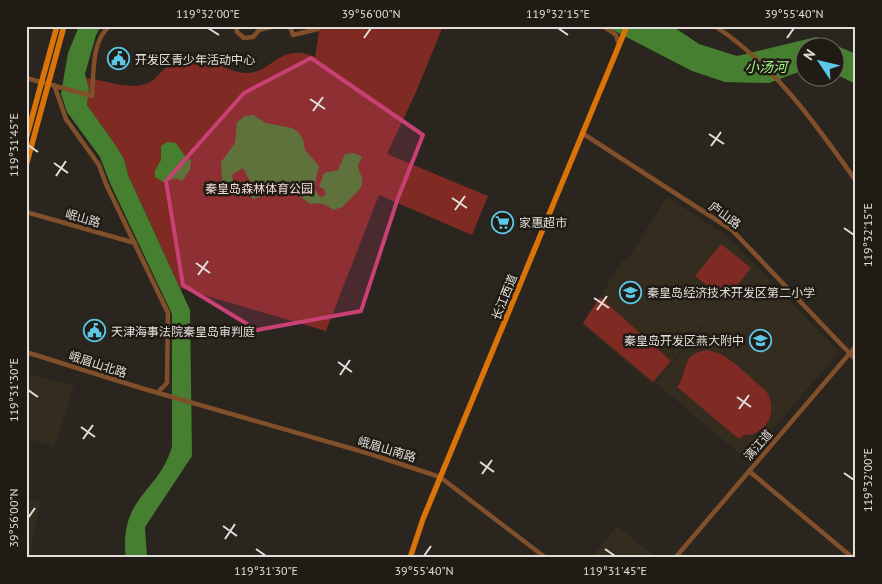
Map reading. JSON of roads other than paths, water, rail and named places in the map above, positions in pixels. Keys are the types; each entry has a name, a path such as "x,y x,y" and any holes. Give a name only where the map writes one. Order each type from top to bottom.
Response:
{"main road":[{"path":"26,139 57,26"},
{"path":"26,166 53,85 64,26"},
{"name":"长江西道","path":"410,558 440,476 627,26"}],"street":[{"path":"26,78 92,96 94,60 104,33 110,26"},
{"path":"236,26 237,32 244,38 253,37 258,28 274,26"},
{"path":"290,26 293,35 318,29 320,26"},
{"path":"602,26 616,35 618,46"},
{"path":"716,26 736,40 786,88 807,113 856,180"},
{"path":"53,85 66,119 100,164 106,184 168,313 167,383 158,392"},
{"name":"庐山路","path":"582,133 732,230 856,360"},
{"name":"岷山路","path":"26,212 135,243"},
{"name":"漓江道","path":"675,558 856,346"},
{"name":"峨眉山北路","path":"26,352 164,394"},
{"name":"峨眉山南路","path":"164,394 440,476 546,558"},
{"path":"749,471 853,558"}],"water":[{"path":"79,26 101,26 96,35 85,74 89,89 87,105 124,159 128,175 190,310 192,456 145,527 147,558 126,558 125,538 128,521 134,508 159,474 172,446 172,314 110,183 100,157 67,112 61,94 68,53"},
{"name":"小汤河","path":"605,26 672,26 699,44 737,56 794,42 794,74 769,83 725,82 692,71"},
{"name":"小汤河","path":"844,49 856,54 856,84 844,78"},
{"path":"253,115 266,123 292,128 297,131 303,139 305,150 319,166 314,188 320,197 326,195 324,189 319,187 324,173 338,170 345,154 354,153 362,157 358,165 362,178 361,187 343,207 333,210 322,204 310,204 297,194 283,189 254,199 241,190 215,188 222,179 221,162 235,143 237,122 245,116","holes":["243,168 252,185 251,192 248,192 242,185 233,182 232,175"]},
{"path":"167,142 176,143 184,155 191,160 190,170 182,181 176,178 163,182 155,177 155,171 161,160 161,146"}],"place":[{"name":"开发区青少年活动中心","path":"119,59"},
{"name":"家惠超市","path":"503,222"},
{"name":"秦皇岛经济技术开发区第二小学","path":"631,292"},
{"name":"天津海事法院秦皇岛审判庭","path":"95,331"},
{"name":"秦皇岛开发区燕大附中","path":"760,340"}],"park label":[{"name":"秦皇岛森林体育公园","path":"259,188"}]}
